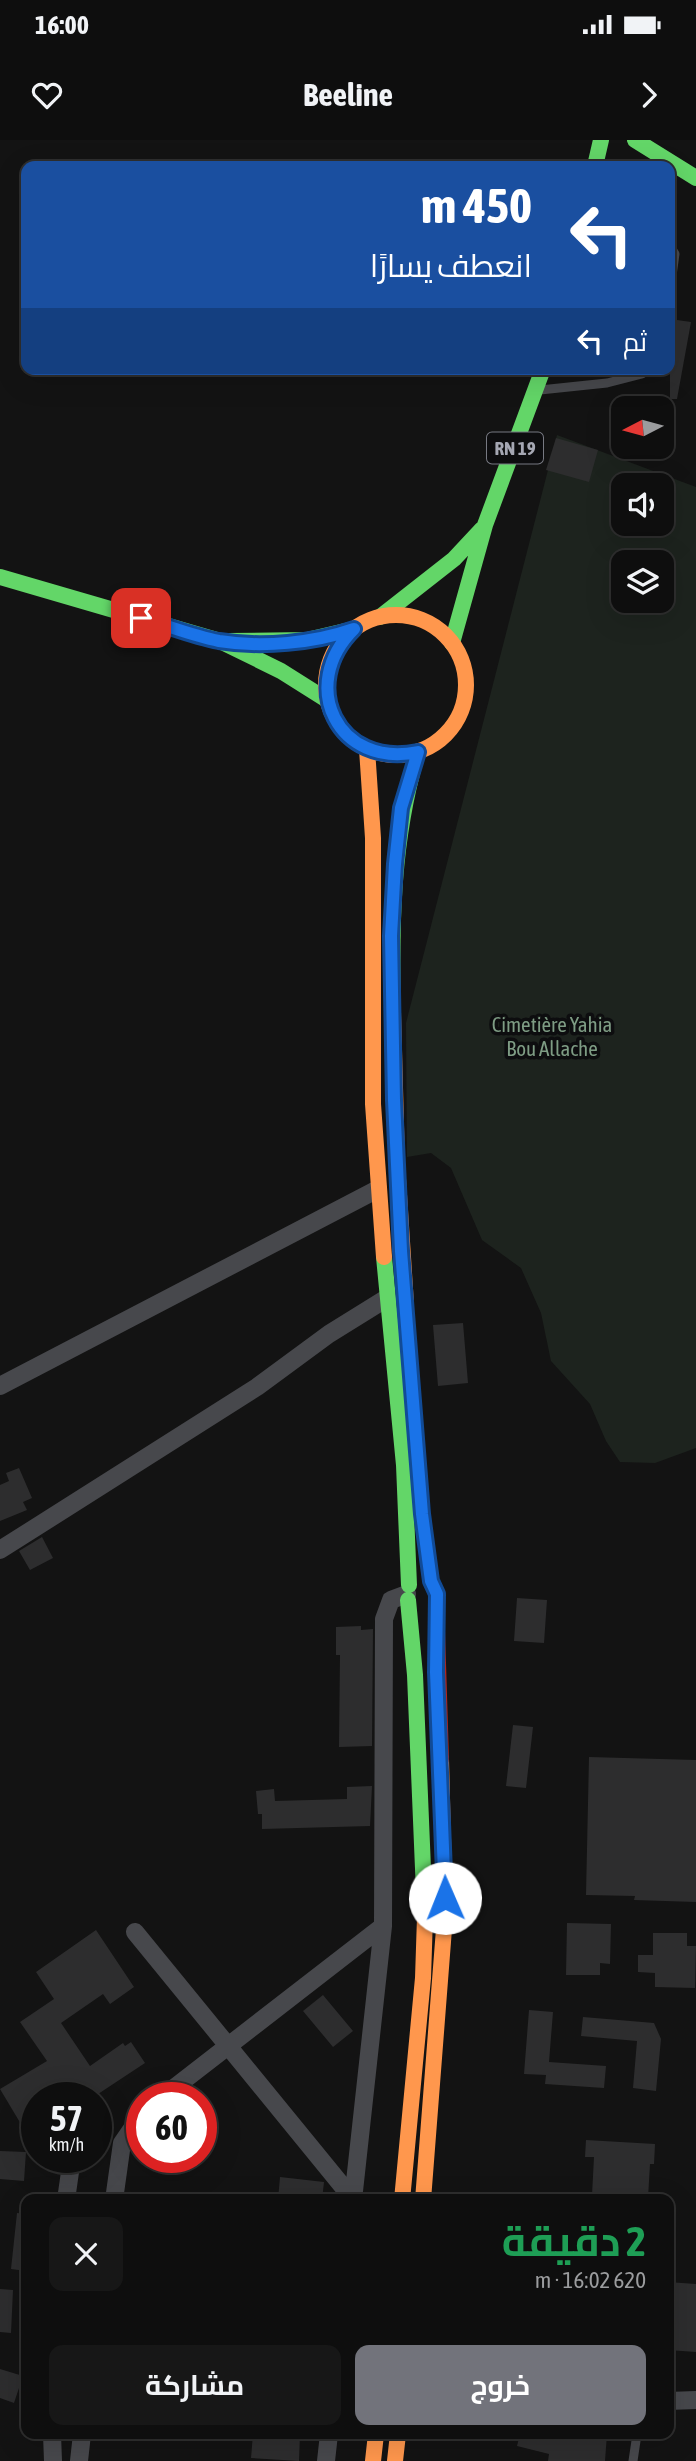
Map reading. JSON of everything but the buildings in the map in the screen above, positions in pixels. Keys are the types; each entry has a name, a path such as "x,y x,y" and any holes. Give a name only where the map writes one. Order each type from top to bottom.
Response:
{"main road":[{"path":"596,161 601,140"},
{"path":"635,140 669,161"},
{"path":"675,165 696,178"},
{"name":"RN 19","path":"452,643 485,525 542,375"},
{"name":"RN 19","path":"380,617 454,559 485,525"},
{"path":"0,577 220,641 281,671 327,700"},
{"path":"220,641 321,640 380,617 400,615 419,619 437,629 452,643 464,673 463,706 453,726 437,742 418,752 401,756 367,749 349,737 335,720 327,700 326,680 330,661 340,643 354,629"},
{"path":"367,749 372,806 372,1104 407,1514 408,1593 415,1675 425,1917 423,1978 403,2194"},
{"path":"418,752 400,818 391,950 401,1251 422,1514 431,1581 436,1589 445,1916 423,2194"},
{"path":"408,1593 422,1578 431,1581"},
{"path":"408,1593 420,1609 430,1606 436,1599"},
{"path":"373,2461 375,2439"},
{"path":"395,2461 397,2439"}],"street":[{"path":"0,1386 378,1189"},
{"path":"0,1550 257,1387 329,1334 387,1298"},
{"path":"354,2194 383,1926 384,1619 391,1600 408,1593"},
{"path":"181,2082 383,1926"},
{"path":"135,1932 348,2194"},
{"path":"115,2194 122,2143 126,2137"},
{"path":"66,2194 70,2173"},
{"path":"674,2401 696,2400"},
{"path":"52,2439 53,2461"},
{"path":"79,2461 81,2439"},
{"path":"326,2461 328,2439"}],"lane":[{"path":"538,390 607,383 638,375"},
{"path":"633,2461 636,2439"}],"green space":[{"name":"Cimetière Yahia Bou Allache","path":"557,435 611,455 611,459 621,459 659,473 611,473 611,536 674,536 674,479 696,487 696,1448 655,1463 620,1462 606,1441 590,1404 551,1361 541,1313 521,1268 482,1240 451,1168 431,1153 407,1157 406,1023"}],"traffic: fast":[{"path":"596,161 601,140"},
{"path":"635,140 669,161"},
{"path":"675,165 696,178"},
{"path":"452,643 485,525 541,375"},
{"path":"380,617 454,559 482,529"},
{"path":"0,577 220,641 281,671 327,700"},
{"path":"228,641 307,640 354,629"},
{"path":"393,1012 393,913 398,849 409,784 418,752"},
{"path":"384,1257 404,1465 409,1585"},
{"path":"408,1600 415,1675 425,1917"}],"traffic: slow":[{"path":"396,615 423,621 445,636 460,658 466,685 460,712 445,734 423,749 396,755 369,749 347,734 332,712 326,685 332,658 347,636 369,621 396,615"},
{"path":"367,749 373,838 373,1104 384,1257"},
{"path":"393,1012 397,1163 406,1304"},
{"path":"423,2194 445,1916 441,1759"},
{"path":"403,2194 423,1978 425,1917"},
{"path":"373,2461 375,2439"},
{"path":"395,2461 397,2439"}],"traffic: jam":[{"path":"423,1524 431,1581"},
{"path":"436,1599 441,1759"}],"route":[{"path":"141,618 220,641 302,642 321,640 354,629 340,643 330,661 326,680 327,700 335,720 349,737 367,749 401,756 418,752 401,808 392,903 394,1100 401,1251 424,1537 431,1581 437,1594 436,1672 445,1898"}]}
